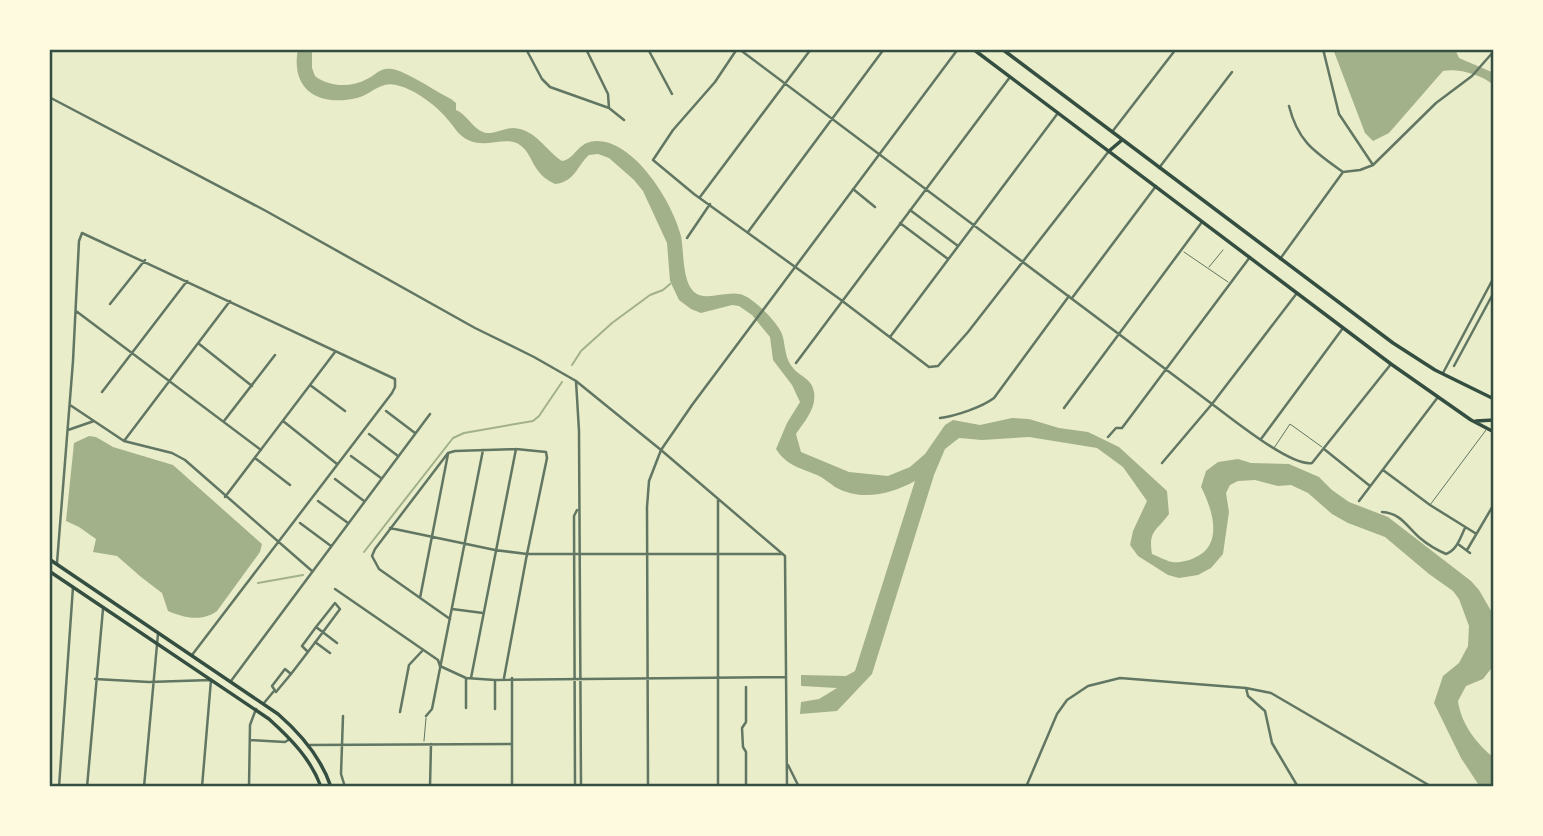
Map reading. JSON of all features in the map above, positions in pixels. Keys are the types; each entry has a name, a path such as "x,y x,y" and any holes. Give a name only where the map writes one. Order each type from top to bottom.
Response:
{"main road":[{"path":"973,49 1391,364 1471,420 1494,432"},
{"path":"1002,49 1393,343 1494,401"},
{"path":"1109,151 1122,140"},
{"path":"1471,420 1494,420"},
{"path":"49,559 264,703 289,723 309,745 331,787"},
{"path":"49,571 256,709 290,738 305,756 321,787"}],"street":[{"path":"526,49 545,83 609,108 624,120"},
{"path":"586,49 608,94 609,108"},
{"path":"648,49 671,94"},
{"path":"1109,151 1022,261 968,332 938,366 927,366 653,160 738,49 926,188 1022,261 1212,404 1273,448 1308,464 1312,463 1391,364"},
{"path":"700,197 811,49"},
{"path":"748,232 884,49"},
{"path":"648,787 649,481 662,450 750,327 958,49"},
{"path":"1112,132 1176,49"},
{"path":"1323,49 1339,114 1373,165"},
{"path":"1289,106 1296,128 1309,147 1343,172 1360,170 1373,165 1436,103 1472,76 1494,51"},
{"path":"1159,168 1232,72"},
{"path":"796,363 1010,77"},
{"path":"49,96 576,381 662,450 783,554 786,562 787,787"},
{"path":"890,337 1058,113"},
{"path":"1280,259 1343,172"},
{"path":"940,418 985,405 994,398 1156,186"},
{"path":"853,189 875,207"},
{"path":"687,238 710,204"},
{"path":"910,210 958,246"},
{"path":"1064,408 1203,222"},
{"path":"900,223 948,259"},
{"path":"57,564 70,405 79,241 82,233 145,260 391,377 396,382 392,393 192,655"},
{"path":"1108,438 1116,428 1122,428 1250,257"},
{"path":"110,304 145,260"},
{"path":"1443,374 1494,277"},
{"path":"102,392 187,281"},
{"path":"1454,366 1494,292"},
{"path":"1162,463 1212,404 1297,293"},
{"path":"124,441 230,301"},
{"path":"76,311 261,450"},
{"path":"1261,439 1343,328"},
{"path":"198,343 252,386"},
{"path":"225,497 336,351"},
{"path":"224,421 275,355"},
{"path":"576,381 579,431 581,787"},
{"path":"310,385 345,411"},
{"path":"1359,501 1438,397"},
{"path":"70,405 124,441 177,456 312,571"},
{"path":"386,411 415,433"},
{"path":"231,681 430,414"},
{"path":"68,430 94,421"},
{"path":"283,421 337,464"},
{"path":"369,434 398,456"},
{"path":"466,708 469,678 516,449"},
{"path":"450,619 385,574 374,563 373,553 448,453 516,449 543,451 547,458 504,678"},
{"path":"1324,449 1370,486"},
{"path":"426,716 432,709 483,450"},
{"path":"420,598 448,453"},
{"path":"351,456 381,478"},
{"path":"255,458 290,485"},
{"path":"1383,470 1430,505 1475,533"},
{"path":"335,479 364,501"},
{"path":"718,499 718,787"},
{"path":"318,501 348,523"},
{"path":"1458,544 1468,551 1475,533 1494,504"},
{"path":"575,787 574,516 579,507"},
{"path":"1382,512 1391,512 1400,517 1420,538 1446,554 1458,544 1465,528"},
{"path":"300,523 331,546"},
{"path":"390,528 527,554 783,554"},
{"path":"59,787 73,587"},
{"path":"335,589 438,660 440,666 469,678 786,677"},
{"path":"274,691 279,692 340,609 339,605 334,604 302,646 308,652"},
{"path":"87,787 103,607"},
{"path":"452,608 484,614"},
{"path":"316,627 337,643"},
{"path":"144,787 158,633"},
{"path":"315,642 330,653"},
{"path":"574,647 580,647"},
{"path":"400,712 409,665 423,650"},
{"path":"274,691 272,686 283,670 291,674"},
{"path":"512,678 512,787"},
{"path":"1026,787 1057,714 1070,697 1087,686 1120,678 1262,690 1279,696 1432,787"},
{"path":"95,679 154,682 211,680 202,787"},
{"path":"495,680 495,709"},
{"path":"746,687 743,747 746,752 746,787"},
{"path":"1246,688 1248,696 1265,711 1272,743 1298,787"},
{"path":"264,703 274,691"},
{"path":"249,787 250,726 256,709"},
{"path":"343,716 341,774 345,787"},
{"path":"574,732 580,732"},
{"path":"250,740 285,742 290,738"},
{"path":"430,787 431,744"},
{"path":"309,745 512,744"},
{"path":"574,752 580,752"},
{"path":"787,763 799,787"}],"lane":[{"path":"1181,250 1230,284"},
{"path":"1207,269 1223,250"},
{"path":"1273,448 1290,424 1324,449"},
{"path":"1430,505 1487,428"},
{"path":"424,744 426,716"}],"shaded area":[{"path":"298,49 312,49 312,68 315,76 321,80 340,85 354,84 384,69 398,71 451,99 456,103 456,110 481,131 489,133 510,128 521,129 534,136 562,161 590,142 611,144 625,151 650,176 670,207 681,236 687,281 694,292 705,296 745,296 760,307 780,329 788,361 809,381 814,392 812,409 796,434 801,452 849,472 888,476 910,467 925,454 945,425 953,420 980,425 1012,418 1029,419 1059,428 1088,432 1119,447 1167,491 1169,514 1154,531 1151,546 1152,554 1172,562 1194,558 1209,545 1213,536 1212,516 1201,487 1206,471 1218,462 1238,459 1251,463 1289,464 1319,477 1349,502 1388,517 1471,581 1494,616 1494,665 1483,679 1466,686 1458,701 1462,718 1471,733 1494,758 1494,787 1480,787 1461,758 1434,703 1443,676 1459,663 1468,646 1469,626 1459,599 1453,591 1385,537 1348,523 1332,514 1308,493 1291,485 1278,486 1255,480 1238,481 1230,485 1226,493 1229,512 1223,554 1211,568 1198,575 1179,578 1168,575 1138,556 1130,545 1133,531 1147,501 1123,467 1097,448 1029,437 982,440 959,438 945,449 934,475 872,674 837,711 800,714 801,702 819,699 837,688 801,686 801,675 846,676 855,671 915,481 886,493 856,494 845,492 820,476 784,459 776,449 800,402 792,385 773,360 770,337 752,315 739,306 732,305 701,313 679,300 670,281 667,243 643,191 609,158 598,154 589,155 571,177 555,184 541,175 520,145 509,141 482,143 468,140 432,104 403,87 385,85 357,98 343,100 331,100 310,92 298,75"},
{"path":"1333,49 1455,49 1459,58 1494,73 1494,85 1470,73 1443,71 1389,133 1373,141 1365,133"},
{"path":"89,436 113,447 173,465 262,544 260,552 217,611 205,617 193,618 168,611 162,593 117,556 93,552 96,539 66,521 74,443"}],"waterway":[{"path":"572,365 581,351 612,323 670,284"},
{"path":"364,552 453,438 464,433 533,421 562,382"},
{"path":"258,583 303,575"}]}
